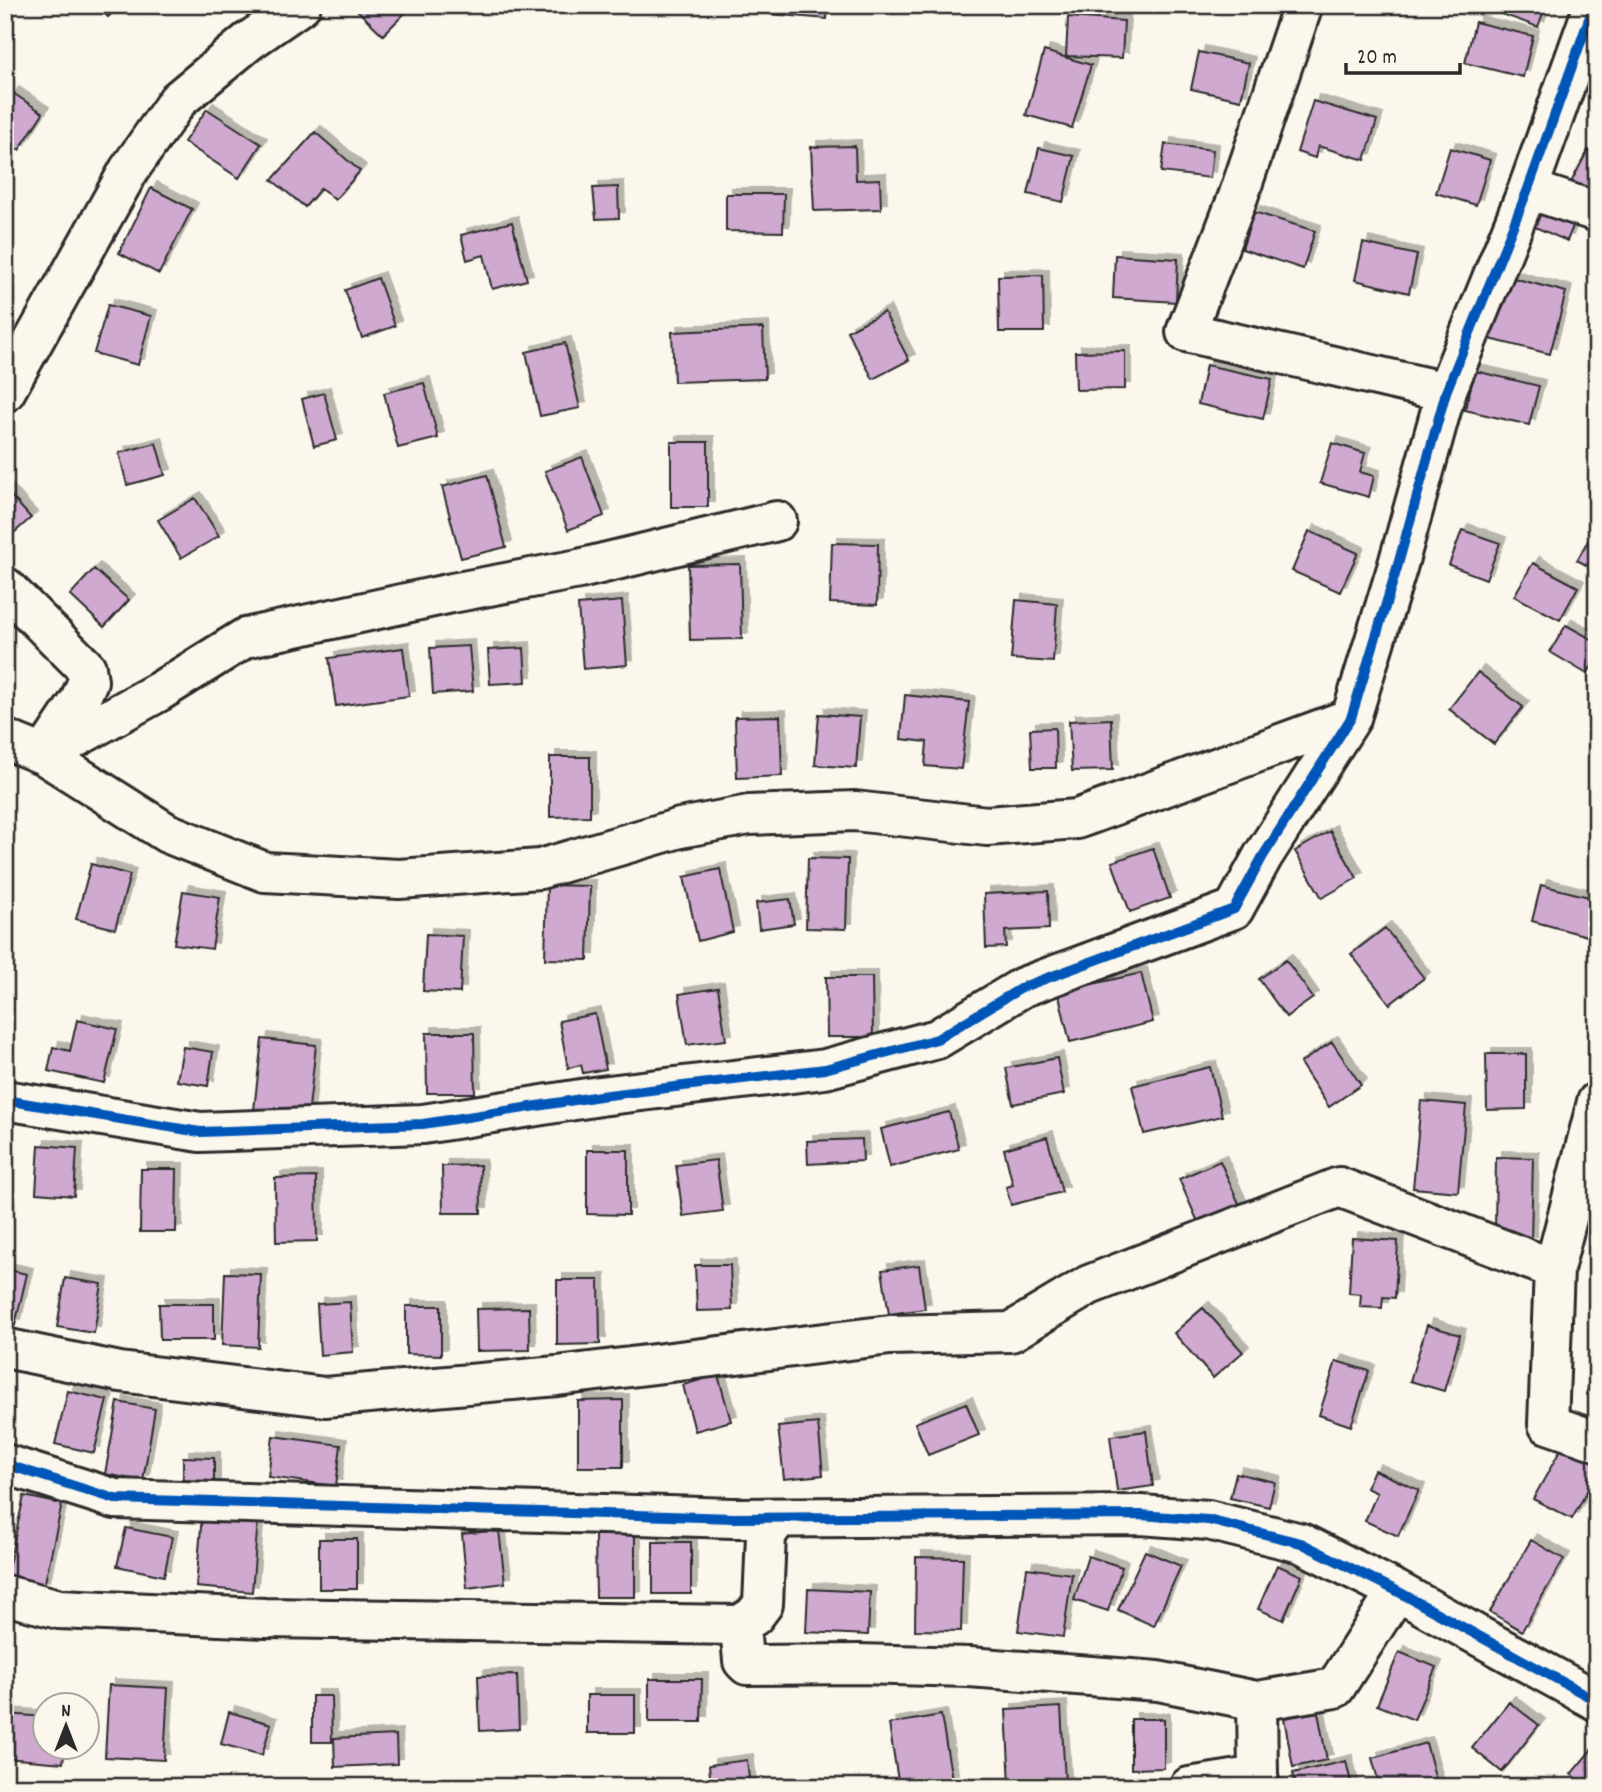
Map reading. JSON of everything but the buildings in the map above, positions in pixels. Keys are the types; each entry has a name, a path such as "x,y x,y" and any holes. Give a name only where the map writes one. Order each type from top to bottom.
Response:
{"street":[{"path":"5,392 129,170 178,100 249,41 301,5"},
{"path":"1303,5 1237,197 1186,332 1447,393"},
{"path":"5,1100 200,1132 422,1124 600,1096 825,1069 937,1039 1023,987 1234,909 1264,856 1351,718 1447,393 1528,189 1594,5"},
{"path":"1528,189 1597,212"},
{"path":"44,755 160,691 245,638 452,593 579,569 777,521"},
{"path":"5,587 86,668 88,681 79,702 44,755"},
{"path":"5,739 44,755 167,833 265,872 399,879 540,869 680,828 749,815 855,811 987,826 1077,819 1351,718"},
{"path":"1597,1102 1553,1269 1548,1424 1597,1441"},
{"path":"5,1348 120,1372 325,1396 557,1376 890,1335 1011,1332 1089,1285 1339,1187 1553,1269"},
{"path":"5,1464 115,1499 778,1518 1141,1515 1208,1520 1301,1543 1397,1591 1597,1701"},
{"path":"5,1595 59,1609 265,1618 740,1625 754,1616 763,1604 766,1535 778,1518"},
{"path":"740,1625 743,1661 747,1665 969,1667 1158,1681 1257,1701 1335,1688 1397,1591"},
{"path":"1189,1787 1259,1781 1257,1701"}],"cycle path":[{"path":"5,1100 200,1132 423,1124 600,1096 825,1069 937,1039 1023,987 1234,909 1263,856 1351,718 1397,568 1446,392 1528,189 1594,5"},
{"path":"5,1464 115,1499 733,1518 1141,1515 1208,1520 1301,1543 1397,1591 1597,1701"}]}
